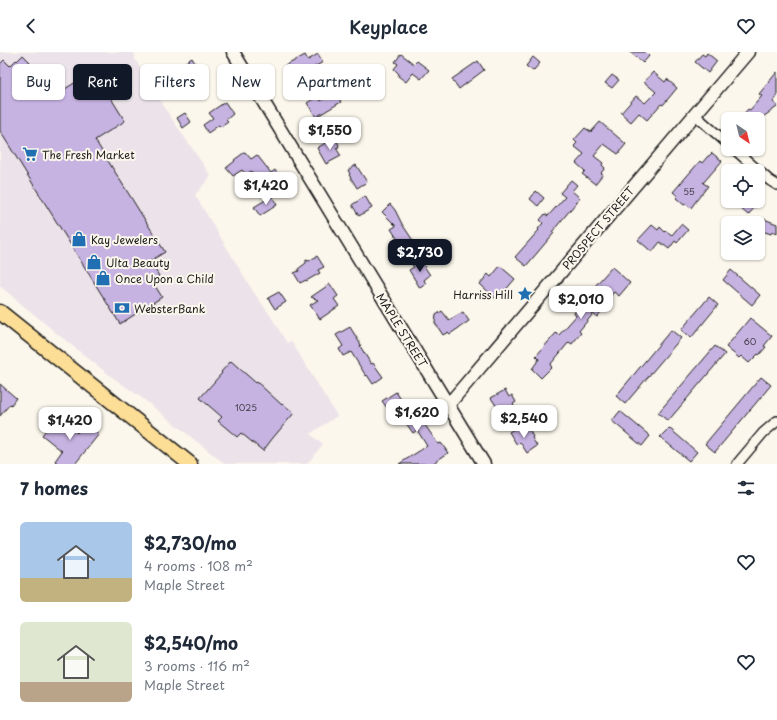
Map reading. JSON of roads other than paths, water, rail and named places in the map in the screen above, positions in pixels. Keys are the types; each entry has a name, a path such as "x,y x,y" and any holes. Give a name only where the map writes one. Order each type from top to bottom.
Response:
{"main road":[{"name":"MAPLE STREET","path":"232,52 484,464"},
{"name":"PROSPECT STREET","path":"448,405 748,52"},
{"path":"0,312 190,464"}],"street":[{"path":"694,114 721,138"},
{"path":"742,156 777,186"},
{"path":"737,464 763,433 777,421"}],"place":[{"name":"The Fresh Market","path":"30,154"},
{"name":"Kay Jewelers","path":"79,239"},
{"name":"Ulta Beauty","path":"94,262"},
{"name":"Once Upon a Child","path":"103,278"},
{"name":"Harriss Hill","path":"525,294"},
{"name":"WebsterBank","path":"122,308"}]}
